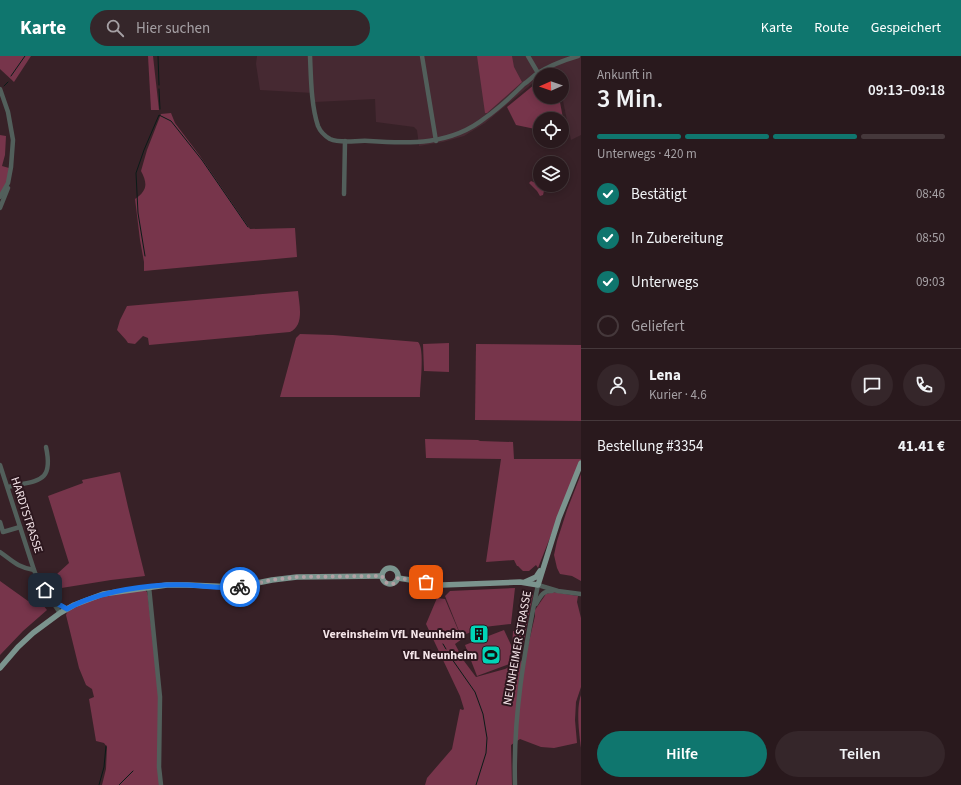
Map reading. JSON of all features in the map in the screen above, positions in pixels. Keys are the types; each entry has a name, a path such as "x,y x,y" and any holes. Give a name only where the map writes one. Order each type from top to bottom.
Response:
{"main road":[{"path":"524,582 538,585 559,518 581,463"},
{"path":"398,578 442,585 524,582 536,577 544,566"},
{"path":"390,568 396,570 398,573 398,578 395,582 390,584 385,582 382,576 384,570 390,568"},
{"path":"0,668 18,647 33,633 60,613 88,599 103,594 149,587 187,585 237,587 297,577 382,576"}],"street":[{"path":"310,56 311,80 318,126 321,132 330,139 345,141 419,143 436,141 458,134 485,119 533,77"},
{"path":"422,56 436,141"},
{"path":"528,56 535,68"},
{"path":"547,68 558,62 578,56"},
{"path":"0,89 11,126 13,140 7,191 0,208"},
{"path":"344,194 345,141"},
{"path":"0,198 7,184"},
{"path":"8,487 40,480 47,472 49,464 46,447"},
{"name":"HARDTSTRASSE","path":"0,464 38,580 60,613"},
{"path":"0,522 3,532 20,527"},
{"path":"0,552 18,566 34,570"},
{"path":"538,585 558,591"},
{"name":"NEUNHEIMER STRASSE","path":"515,785 515,753 519,686 538,585"},
{"path":"149,587 160,697 159,767 161,785"},
{"path":"533,609 542,594 549,590 581,594"},
{"path":"51,600 67,609"}],"shaded area":[{"path":"0,56 31,56 14,82 0,69"},
{"path":"148,56 153,56 159,110 151,110"},
{"path":"257,56 581,56 581,135 571,140 569,130 569,112 565,112 564,104 569,104 569,68 533,68 533,83 485,123 464,136 443,142 419,146 417,130 414,127 376,122 375,99 315,102 313,93 260,90 256,64"},
{"path":"477,56 512,56 514,67 522,82 487,113 485,113"},
{"path":"533,86 533,104 560,104 562,112 533,112 533,129 516,125 507,107"},
{"path":"171,113 175,123 200,156 250,229 295,228 297,257 144,271 135,199 142,193 145,187 145,180 141,171 147,150 161,114"},
{"path":"0,135 6,136 5,155 2,166 9,168 7,182 0,195"},
{"path":"531,181 533,182 533,187 529,183"},
{"path":"538,192 544,192 543,195 540,196"},
{"path":"298,291 300,314 298,324 295,329 290,332 149,345 148,338 143,336 135,344 128,343 117,330 127,306"},
{"path":"300,334 333,335 418,342 422,359 420,397 280,397 296,338"},
{"path":"449,343 449,372 424,371 423,344"},
{"path":"476,344 581,345 581,421 475,420"},
{"path":"425,439 513,442 514,459 581,459 538,568 536,565 529,571 523,571 517,566 514,560 486,562 501,459 426,458"},
{"path":"120,472 145,576 49,590 45,585 69,563 48,496 83,483 82,480"},
{"path":"581,474 581,581 572,576 560,574 554,555 567,510"},
{"path":"0,581 28,601 35,595 47,610 23,631 0,655"},
{"path":"515,588 511,624 484,627 461,636 445,596 450,591"},
{"path":"144,589 148,596 159,699 159,785 102,785 106,769 107,747 104,743 96,741 89,699 94,697 92,689 86,685 79,668 66,615 67,612 94,599"},
{"path":"553,592 578,596 577,602 581,618 581,687 576,702 575,720 577,743 554,748 541,747 520,739 511,745 512,785 425,785 427,778 452,749 460,709 464,709 460,696 426,624 437,598 445,599 462,639 455,644 464,661 476,677 505,669 525,659 535,610 546,594"},
{"name":"VfL Neunheim","path":"524,593 533,595 520,660 477,676 465,645 504,630 512,647 513,631 518,631"},
{"path":"581,695 581,748 578,714"}],"waterway":[{"path":"11,76 25,56"},
{"path":"158,56 159,85"},
{"path":"4,86 8,82"},
{"path":"159,89 160,109"},
{"path":"145,256 138,213 136,173 159,115 171,121 202,160 248,227"},
{"path":"443,644 446,649"},
{"path":"447,652 475,692 483,714 487,738 486,753 476,785"},
{"path":"99,785 104,767 106,746"},
{"path":"119,785 133,771"}],"way so far":[{"path":"240,587 272,580 297,577 382,576 386,583 390,584 394,584 398,578 426,582"}],"place":[{"name":"Vereinsheim VfL Neunheim","path":"479,634"},
{"name":"VfL Neunheim","path":"491,655"}],"route":[{"path":"45,590 51,600 67,609 103,594 126,590 167,585 225,588 240,587"}]}
